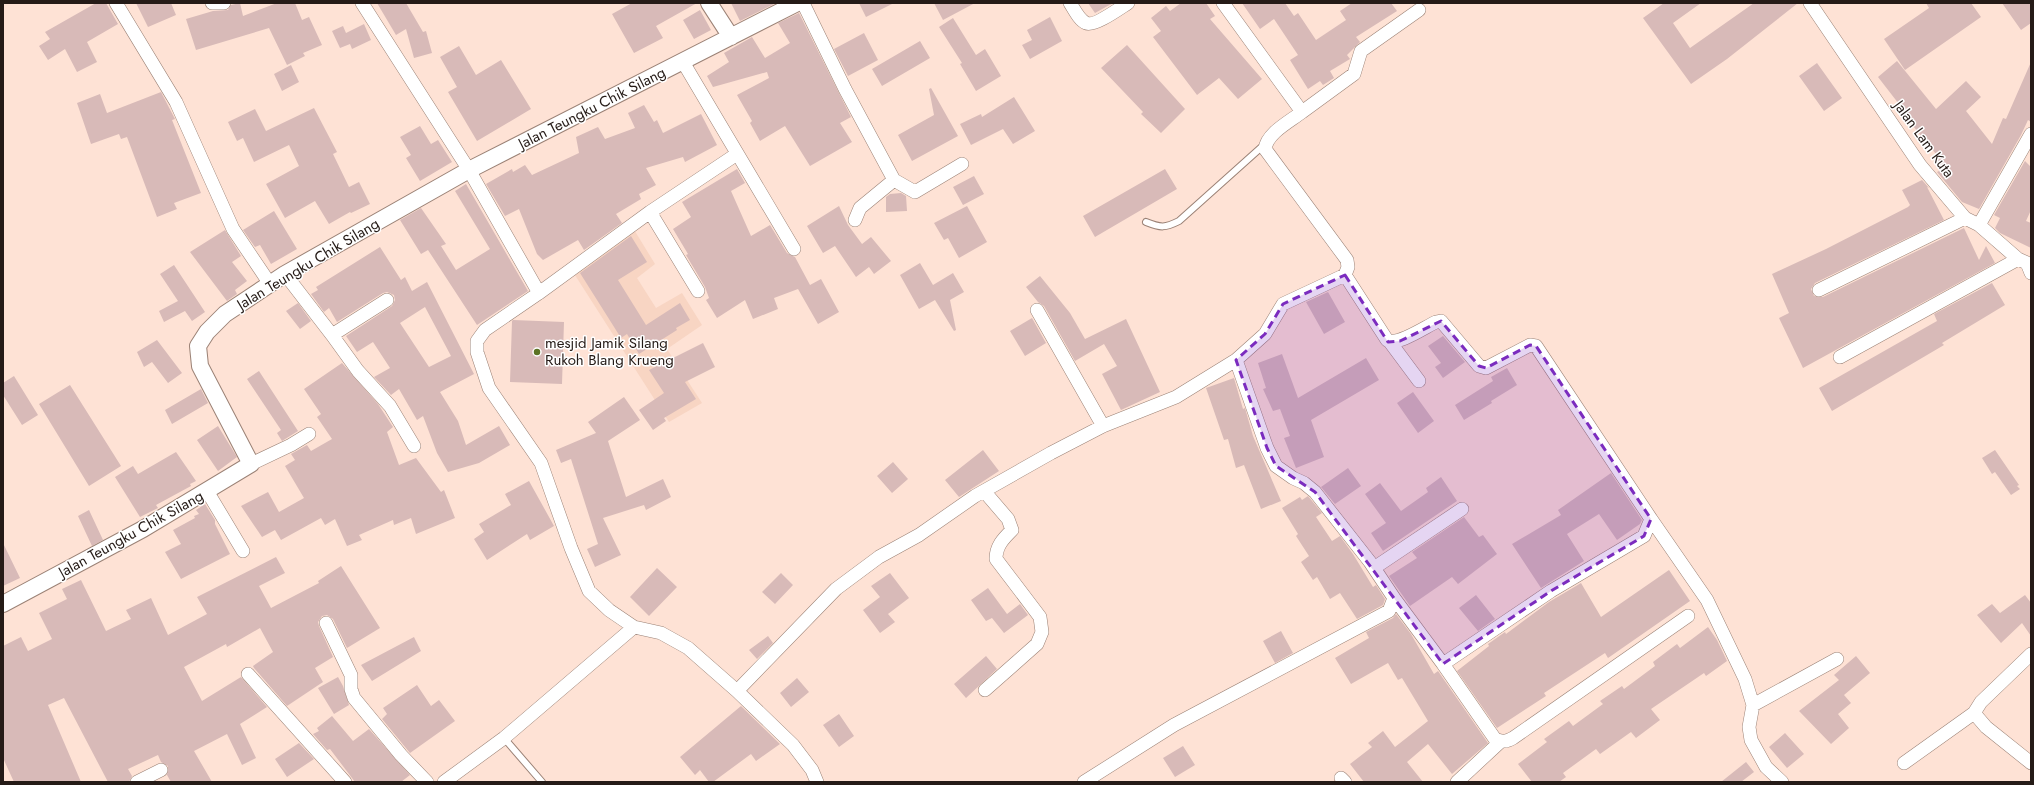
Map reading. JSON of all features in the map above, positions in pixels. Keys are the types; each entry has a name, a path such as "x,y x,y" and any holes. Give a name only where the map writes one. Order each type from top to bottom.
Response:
{"street":[{"path":"116,3 176,102 233,229 270,284"},
{"path":"212,3 224,3"},
{"path":"362,3 469,170 539,293"},
{"path":"709,3 730,37"},
{"name":"Jalan Teungku Chik Silang","path":"3,604 143,529 251,464 200,366 198,346 207,332 225,314 285,274 469,170 797,3"},
{"path":"803,3 845,89 894,180 915,192 962,164"},
{"path":"1070,3 1081,20 1086,24 1093,24 1128,3"},
{"path":"1223,3 1302,112"},
{"name":"Jalan Lam Kuta","path":"1810,3 1920,165 1965,218 1979,225 2018,259 2027,263 2031,274"},
{"path":"1419,10 1360,51 1354,74 1271,136 1266,143 1265,149 1267,154 1348,263 1345,275 1387,340 1419,381"},
{"path":"683,62 794,249"},
{"path":"1979,225 2031,134"},
{"path":"737,154 650,212 539,293 485,330 477,341 477,352 489,388 541,463 571,548 589,591 609,610 634,628 661,633 688,648 737,691 793,745 812,770 817,782"},
{"path":"855,220 860,208 894,180"},
{"path":"650,212 698,291"},
{"path":"1819,290 1965,218"},
{"path":"1840,357 2018,259"},
{"path":"285,274 358,371 390,406 414,446"},
{"path":"737,691 836,589 879,557 919,535 984,490 1103,426 1176,397 1236,360 1265,334 1282,304 1345,275"},
{"path":"332,335 387,300"},
{"path":"1037,310 1103,426"},
{"path":"1390,342 1400,341 1436,322 1441,321 1479,366 1486,368 1530,345 1536,346 1651,519 1707,600 1745,679 1753,705 1749,727 1751,740 1766,767 1782,782"},
{"path":"1236,360 1267,448 1276,466 1293,478 1304,483 1315,492 1374,568 1394,598 1444,664 1495,739 1500,742 1506,742 1513,738 1688,616"},
{"path":"251,464 291,445 308,434"},
{"path":"984,490 1008,519 1012,530 1000,542 996,551 996,559 1040,617 1042,632 1037,644 985,690"},
{"path":"206,491 243,551"},
{"path":"1374,568 1462,508"},
{"path":"1444,664 1551,591 1644,536 1651,519"},
{"path":"1084,782 1174,725 1389,611 1394,598"},
{"path":"326,623 351,675 351,689 354,698 401,755 427,782"},
{"path":"444,782 504,738 634,628"},
{"path":"1904,763 1974,714 1981,702 2031,654"},
{"path":"1753,705 1837,659"},
{"path":"248,674 345,782"},
{"path":"1974,714 1986,727 2031,763"},
{"path":"1457,782 1500,742"},
{"path":"137,782 161,770"}],"lane":[{"path":"1146,222 1159,228 1169,226 1179,221 1266,143"},
{"path":"504,738 542,782"}],"highlighted area":[{"path":"1345,275 1388,342 1400,341 1441,321 1479,366 1486,368 1530,345 1536,346 1651,519 1644,536 1551,591 1443,664 1315,492 1276,466 1267,448 1236,360 1265,334 1283,304"}],"shaded area":[{"path":"633,228 655,264 637,278 656,308 682,293 702,325 667,349 702,403 669,422 573,272"}],"building":[{"path":"96,3 106,3 118,24 87,42 97,62 77,72 65,49 48,60 39,46 50,39 45,32"},
{"path":"136,3 171,3 176,15 148,27"},
{"path":"240,3 243,16 277,3 295,3 302,20 309,17 322,45 303,53 305,56 287,65 269,28 196,50 186,19 213,11 228,10 231,5"},
{"path":"377,3 406,3 423,32 426,31 432,53 414,58 406,29 396,35"},
{"path":"632,3 697,3 656,26 663,38 634,53 612,14"},
{"path":"731,3 776,3 740,21"},
{"path":"859,3 894,3 866,17"},
{"path":"934,3 975,3 943,20"},
{"path":"1088,3 1113,3 1095,13"},
{"path":"1181,3 1206,3 1215,16 1210,19 1262,79 1238,99 1219,78 1197,95 1153,37 1161,31 1151,18 1166,6 1170,11"},
{"path":"1242,3 1285,3 1294,16 1298,13 1316,40 1346,20 1340,11 1352,3 1391,3 1397,11 1356,37 1360,42 1347,55 1350,59 1330,71 1334,78 1323,85 1320,81 1308,89 1290,60 1298,55 1274,19 1260,29"},
{"path":"1664,3 1701,3 1673,23 1690,48 1754,3 1798,3 1727,59 1691,84 1643,18"},
{"path":"1926,3 1971,3 1981,17 1905,70 1884,39 1929,8"},
{"path":"2002,3 2031,3 2031,23 2021,30"},
{"path":"700,10 711,30 694,39 683,20"},
{"path":"799,13 851,117 840,123 852,142 810,166 785,126 760,141 750,123 752,121 737,95 769,78 767,72 713,87 707,76 729,62 724,53 752,37 765,58 790,43 778,23"},
{"path":"1050,17 1062,41 1030,59 1022,45 1032,40 1027,30"},
{"path":"953,18 976,55 985,49 1001,76 976,91 960,64 962,63 939,27"},
{"path":"364,24 371,40 352,49 350,44 340,48 332,31 343,26 346,33"},
{"path":"864,33 878,60 848,76 834,49"},
{"path":"920,41 930,58 882,86 872,69"},
{"path":"1127,45 1185,109 1161,133 1141,114 1143,112 1101,68"},
{"path":"459,46 476,75 501,60 531,109 477,141 448,92 457,87 440,57"},
{"path":"1897,61 1936,109 1966,81 1981,97 1966,111 1992,144 2003,118 2006,119 2031,62 2031,122 2028,120 1979,209 1962,202 1937,172 1941,170 1932,157 1936,154 1900,110 1902,108 1878,77"},
{"path":"1817,63 1842,98 1824,111 1799,76"},
{"path":"291,65 299,82 282,91 274,74"},
{"path":"931,88 958,136 912,161 898,135 934,115 929,89"},
{"path":"161,92 175,119 172,120 201,193 174,203 177,209 157,217 127,137 121,139 119,134 91,144 77,103 100,94 107,113"},
{"path":"1014,97 1035,131 1013,144 1003,129 971,145 960,124 981,114 982,117"},
{"path":"644,105 654,122 657,120 663,133 701,114 717,145 685,162 683,157 646,168 656,185 639,194 641,199 616,214 622,223 584,250 578,240 543,260 537,254 519,209 505,216 486,184 512,169 513,172 525,165 532,175 579,153 576,137 598,127 605,139 635,128 628,113"},
{"path":"314,108 337,152 333,154 349,187 359,182 370,204 351,213 350,212 329,224 315,201 285,218 266,184 299,166 289,145 254,162 243,138 237,141 228,122 255,109 266,131"},
{"path":"420,126 431,144 438,140 452,162 420,181 406,158 411,155 400,137"},
{"path":"2025,161 2031,167 2031,210 2026,221 2031,223 2031,248 2000,233 1995,228 2000,218 1994,215"},
{"path":"737,169 745,183 731,191 751,236 770,225 787,253 795,257 810,285 821,279 839,312 818,324 798,289 774,298 778,309 753,319 745,300 717,318 706,300 709,298 705,287 673,229 691,217 682,202"},
{"path":"1165,169 1177,189 1095,237 1083,216"},
{"path":"974,176 984,194 963,205 953,187"},
{"path":"1922,180 1929,188 1927,187 1944,220 1815,283 1811,289 1814,296 1823,297 1964,228 1979,260 1986,246 1995,263 1803,368 1779,318 1789,313 1772,274 1826,249 1908,207 1910,205 1902,190"},
{"path":"466,184 528,291 477,325 428,250 421,254 400,220 421,208 446,244 441,246 456,270 490,249 455,191"},
{"path":"901,193 906,196 907,211 886,212 886,197 890,194"},
{"path":"839,206 848,225 862,244 871,237 891,261 874,274 869,267 856,277 835,246 823,253 807,226"},
{"path":"967,206 987,242 959,258 948,238 944,240 934,223"},
{"path":"274,211 297,249 271,264 260,245 255,247 243,230"},
{"path":"225,230 241,256 232,262 247,281 235,290 237,294 227,301 190,252"},
{"path":"631,236 647,262 618,280 646,325 680,303 690,320 639,354 627,334 621,338 580,273"},
{"path":"380,247 401,280 405,277 412,291 427,282 474,374 440,392 458,421 466,445 499,426 510,445 479,463 448,472 437,453 423,416 417,420 399,389 391,395 374,377 390,368 373,342 357,352 346,336 392,306 395,300 394,295 387,292 383,293 337,322 329,308 324,312 311,294 318,290 316,287","holes":["425,307 451,356 429,367 400,323"]},
{"path":"920,263 933,285 953,273 964,292 950,300 956,330 954,331 935,300 919,309 900,275"},
{"path":"174,265 205,312 192,321 185,311 164,322 159,311 178,301 160,274"},
{"path":"1040,276 1070,313 1085,339 1126,319 1160,392 1121,410 1102,374 1117,366 1104,344 1075,361 1044,306 1038,302 1026,287"},
{"path":"1992,283 2005,305 1942,343 1944,345 1832,411 1819,388 1937,321 1934,314"},
{"path":"1328,292 1345,322 1324,334 1306,302"},
{"path":"298,303 311,321 300,329 286,311"},
{"path":"1032,318 1046,343 1025,356 1010,331"},
{"name":"mesjid Jamik Silang Rukoh Blang Krueng","path":"513,320 564,322 562,384 510,382"},
{"path":"1443,336 1465,362 1443,378 1435,367 1441,363 1428,346"},
{"path":"157,340 182,373 168,383 152,362 144,367 137,352"},
{"path":"703,343 715,367 685,382 696,399 664,418 666,421 653,430 639,410 664,393 649,370"},
{"path":"1282,354 1298,398 1366,358 1379,380 1311,420 1324,457 1296,468 1284,438 1290,436 1280,409 1273,411 1263,389 1266,388 1258,363"},
{"path":"342,363 378,404 393,427 387,432 399,465 416,458 441,492 444,490 455,518 416,534 411,518 394,525 393,520 359,535 362,540 347,546 335,519 325,525 321,518 281,540 275,530 262,537 241,506 268,492 279,512 304,498 285,466 295,460 291,454 307,445 311,451 332,439 317,417 321,414 304,389"},
{"path":"1507,368 1517,385 1491,401 1492,403 1464,420 1455,405 1493,381 1491,377"},
{"path":"259,371 298,431 282,441 277,433 281,430 247,379"},
{"path":"14,376 38,415 22,425 3,395 3,383"},
{"path":"1234,378 1253,436 1281,501 1261,509 1244,465 1236,468 1228,439 1224,440 1206,388"},
{"path":"70,385 121,466 89,486 39,404"},
{"path":"201,389 208,403 172,424 165,410"},
{"path":"1413,392 1434,421 1418,433 1397,403"},
{"path":"624,397 640,420 608,441 626,497 663,479 671,497 646,510 644,505 603,518 621,555 595,567 587,549 598,544 571,459 561,463 556,450 596,433 588,422"},
{"path":"218,426 237,457 218,471 197,440"},
{"path":"983,450 999,471 959,497 945,480"},
{"path":"1995,450 2019,485 2017,486 2020,489 2011,495 1995,472 1992,474 1982,458"},
{"path":"176,452 196,481 190,484 191,486 156,505 158,508 140,517 115,477 133,466 138,474"},
{"path":"893,462 908,479 892,493 877,476"},
{"path":"1348,468 1361,486 1335,504 1321,487"},
{"path":"1611,473 1642,520 1640,524 1617,540 1599,514 1567,534 1584,561 1541,588 1512,544 1561,515 1558,510"},
{"path":"1441,477 1457,501 1383,551 1371,533 1386,523 1365,494 1380,483 1401,511 1428,492 1426,488"},
{"path":"529,481 554,526 530,540 527,534 487,560 474,539 484,532 479,524 511,505 505,494"},
{"path":"1308,496 1322,513 1316,517 1332,541 1340,536 1373,587 1376,585 1385,599 1383,605 1357,619 1340,593 1330,599 1317,577 1313,580 1301,562 1309,556 1296,536 1298,534 1282,508 1300,497 1302,500"},
{"path":"205,504 215,520 215,524 230,554 181,579 165,552 181,544 173,530 195,518 194,516 199,514 196,510"},
{"path":"89,510 103,540 92,546 78,516"},
{"path":"1464,517 1479,537 1483,535 1497,554 1458,584 1452,577 1410,606 1389,576 1417,558 1412,552"},
{"path":"3,543 20,578 3,586"},
{"path":"276,557 285,573 259,586 271,608 319,583 318,581 341,566 380,628 347,648 333,619 327,615 322,616 318,622 319,626 333,657 315,668 323,682 287,706 253,666 273,652 260,628 227,647 226,644 184,667 202,701 241,677 267,707 240,724 256,758 242,765 227,734 194,751 212,782 171,782 167,775 168,766 161,762 158,755 128,769 132,776 129,782 108,782 64,698 48,705 81,782 14,782 3,758 3,646 21,637 28,651 52,639 39,613 67,599 62,589 81,580 106,631 131,619 126,610 151,598 168,635 207,614 197,597"},
{"path":"657,568 677,587 649,616 630,597"},
{"path":"1669,570 1690,601 1608,658 1605,653 1544,693 1546,696 1497,728 1457,671 1489,646 1488,644 1505,632 1506,634 1549,602 1581,583 1601,617"},
{"path":"781,573 793,585 775,604 762,592"},
{"path":"890,573 909,598 888,614 895,622 880,633 863,610 880,597 871,586"},
{"path":"988,588 1007,614 1020,604 1028,615 1004,633 992,618 986,621 971,600"},
{"path":"1476,595 1495,619 1478,631 1459,608"},
{"path":"2025,595 2031,603 2031,636 2022,623 2001,643 1977,615 1992,604 2000,613"},
{"path":"1396,614 1411,634 1434,674 1438,671 1488,743 1452,774 1428,744 1407,762 1423,782 1364,782 1350,764 1372,747 1368,743 1383,731 1395,747 1428,721 1402,678 1398,680 1388,663 1351,684 1335,658 1369,638 1366,632 1393,618"},
{"path":"1708,627 1717,640 1727,661 1706,676 1704,673 1651,709 1660,720 1636,738 1631,732 1600,754 1596,749 1563,773 1566,777 1559,782 1532,782 1518,764 1547,742 1544,739 1569,721 1573,726 1603,704 1600,701 1622,686 1624,689 1655,666 1653,662 1677,644 1680,648"},
{"path":"1281,631 1293,653 1275,663 1263,641"},
{"path":"768,636 773,643 757,659 749,650"},
{"path":"414,637 421,651 372,681 361,665"},
{"path":"986,656 997,669 966,698 954,684"},
{"path":"1856,656 1870,673 1844,695 1851,703 1838,714 1849,728 1831,744 1799,711 1839,680 1834,675"},
{"path":"338,677 343,686 349,705 334,714 318,688"},
{"path":"797,678 809,692 791,707 780,693"},
{"path":"417,685 431,706 439,700 455,721 410,753 382,719 387,714 383,708"},
{"path":"741,706 780,744 756,761 751,754 713,782 709,782 700,770 695,775 680,757"},
{"path":"839,714 854,736 839,747 823,725"},
{"path":"332,716 353,741 369,729 410,775 401,782 355,782 330,749 327,750 313,734 319,731 317,728"},
{"path":"1785,733 1804,754 1787,768 1769,747"},
{"path":"299,743 314,759 287,777 275,759"},
{"path":"1183,746 1195,765 1175,777 1163,758"},
{"path":"1746,762 1754,772 1741,782 1721,782"}],"place":[{"name":"mesjid Jamik Silang Rukoh Blang Krueng","path":"537,352"}]}
